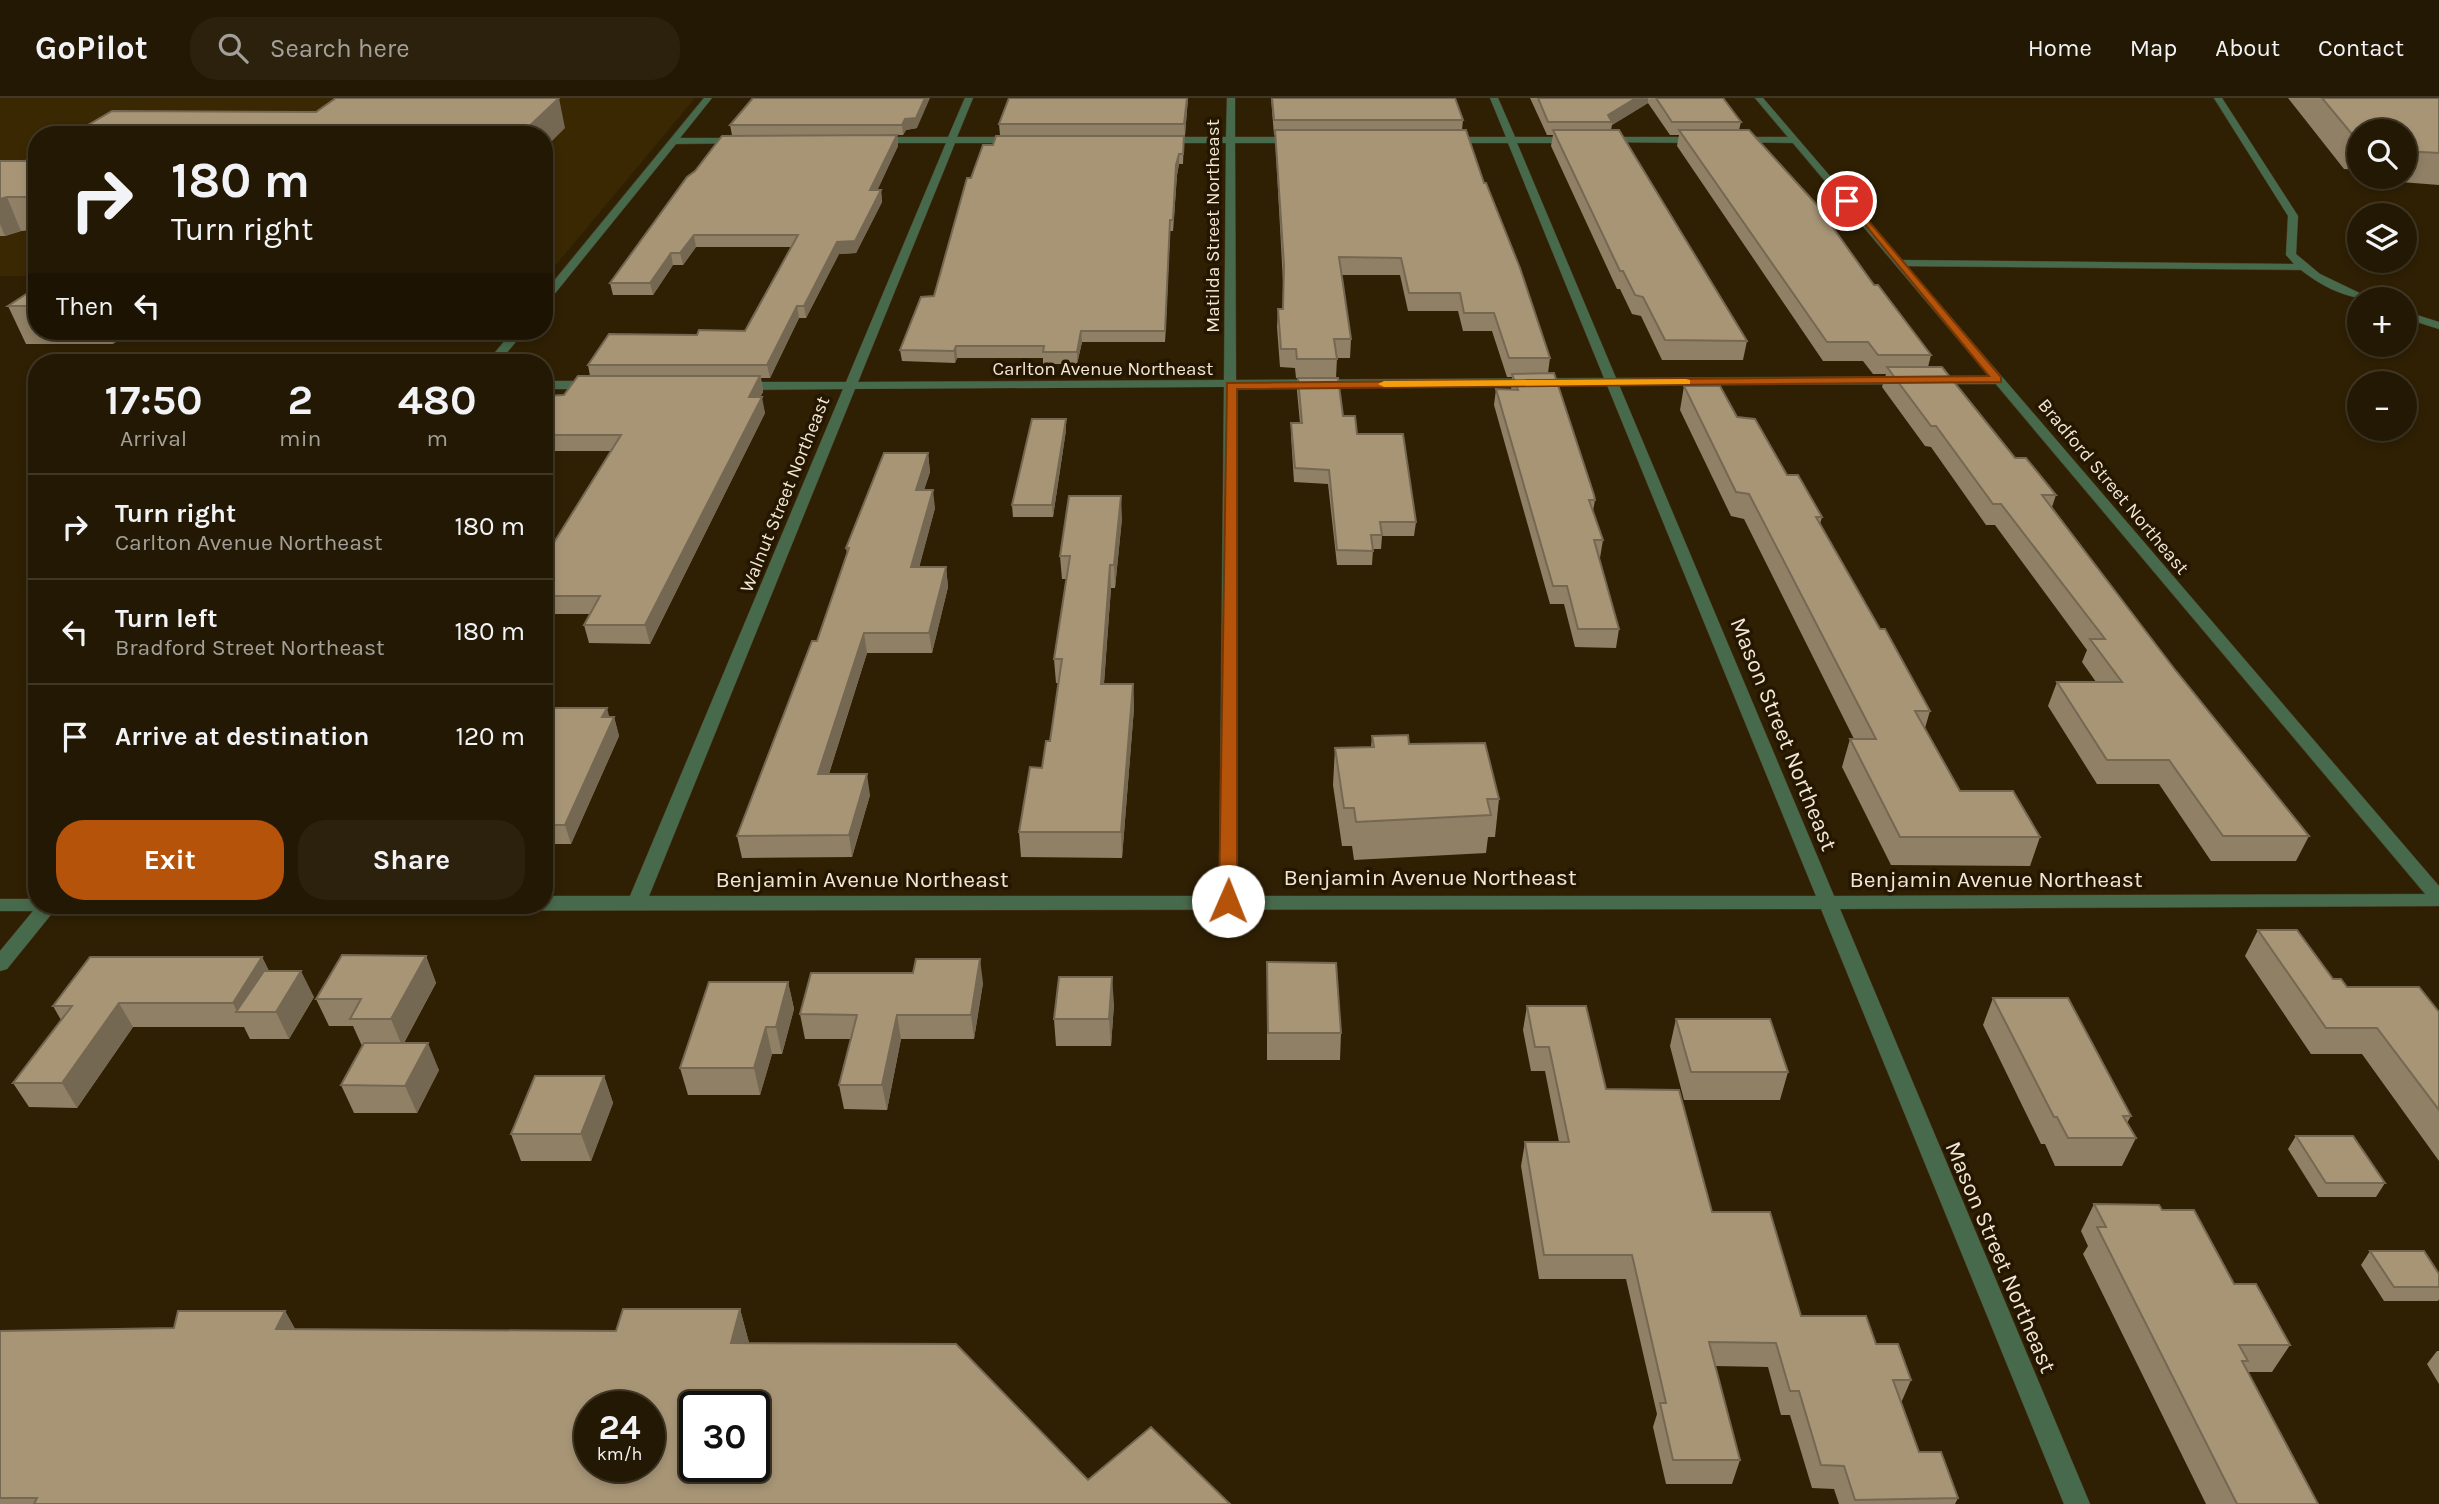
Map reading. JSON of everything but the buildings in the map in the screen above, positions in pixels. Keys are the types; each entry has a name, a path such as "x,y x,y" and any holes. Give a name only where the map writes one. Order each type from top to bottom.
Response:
{"street":[{"path":"553,289 708,98"},
{"name":"Walnut Street Northeast","path":"636,905 970,98"},
{"name":"Matilda Street Northeast","path":"1228,901 1233,140 1231,98"},
{"name":"Mason Street Northeast","path":"1494,98 2077,1504"},
{"name":"Bradford Street Northeast","path":"1759,98 2439,899"},
{"path":"2218,98 2293,216 2291,255 2302,267 2347,291"},
{"path":"869,140 1032,140"},
{"path":"1153,140 1303,140"},
{"path":"1442,140 1579,140"},
{"path":"1592,140 1713,140"},
{"path":"1727,140 1794,140"},
{"path":"674,141 757,141"},
{"path":"1899,263 2302,267"},
{"path":"2417,318 2439,326"},
{"path":"500,354 511,340"},
{"name":"Carlton Avenue Northeast","path":"724,386 1997,380"},
{"path":"553,385 614,385"},
{"name":"Benjamin Avenue Northeast","path":"553,905 1228,901 1827,905 2439,899"},
{"name":"Benjamin Avenue Northeast","path":"0,905 28,905"},
{"path":"0,964 42,914"}],"shaded area":[{"path":"0,98 695,98 553,268 553,126 28,126 28,276 0,276"}],"slow traffic":[{"path":"1384,384 1686,382"}],"route":[{"path":"1228,901 1231,385 1997,380 1847,201"}]}
